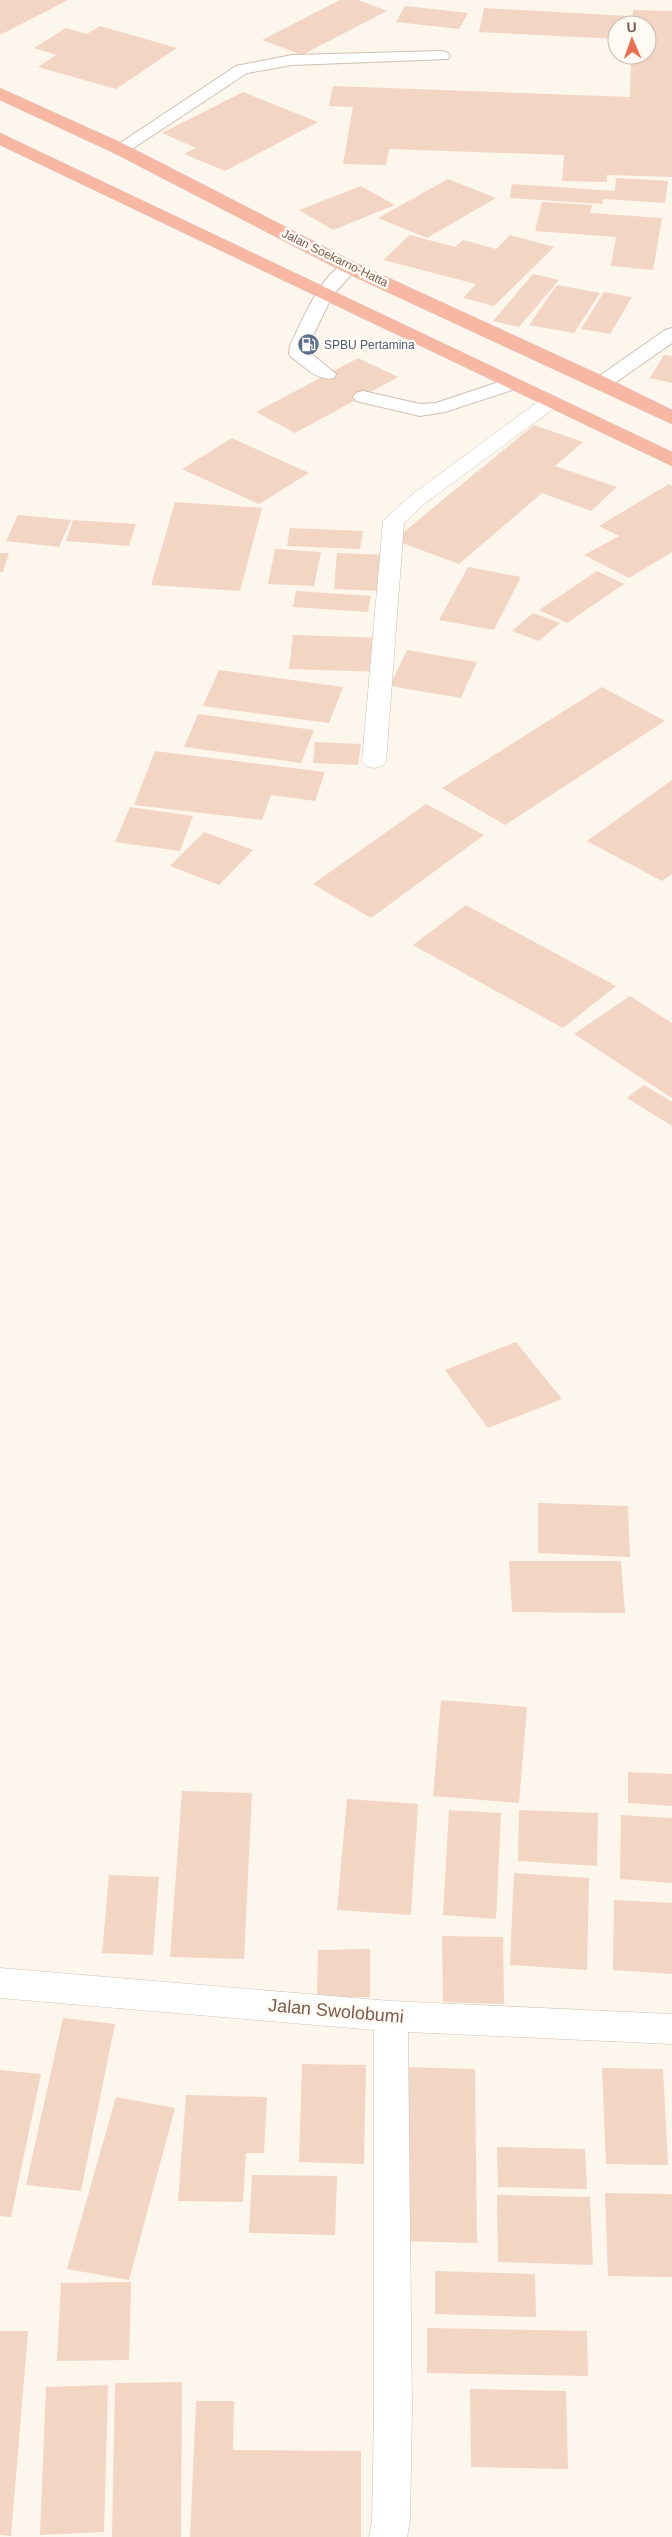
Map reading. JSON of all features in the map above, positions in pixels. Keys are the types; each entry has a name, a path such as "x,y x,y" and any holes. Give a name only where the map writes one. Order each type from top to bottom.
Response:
{"highway":[{"name":"Jalan Soekarno-Hatta","path":"0,93 120,149 350,267 602,383 672,418"},
{"path":"0,138 672,460"}],"street":[{"path":"374,760 394,521 417,500 550,402"},
{"name":"Jalan Swolobumi","path":"0,1983 391,2016 672,2030"},
{"path":"388,2537 391,2521 394,2410 391,2016"}],"lane":[{"path":"120,149 242,69 292,60 442,56"},
{"path":"327,374 298,353 298,346 324,294 350,267"},
{"path":"602,383 672,334"},
{"path":"363,397 420,410 438,408 512,384"}],"building":[{"path":"0,0 68,0 0,35"},
{"path":"340,0 358,0 387,11 302,55 262,40"},
{"path":"405,6 468,13 459,29 396,22"},
{"path":"484,8 611,15 607,15 607,38 479,32"},
{"path":"633,10 672,11 672,177 607,175 607,182 562,181 564,155 389,149 386,165 343,164 353,107 329,106 333,86 630,97 631,65 657,65 657,15 633,15"},
{"path":"100,26 177,48 116,89 38,67 56,55 34,48 66,28 87,34"},
{"path":"243,92 318,122 225,171 184,154 196,148 162,133"},
{"path":"616,178 668,181 665,203 603,199 602,204 510,198 512,184 615,191"},
{"path":"448,179 496,198 427,238 378,218"},
{"path":"361,186 395,205 333,230 299,210"},
{"path":"542,202 592,205 590,213 662,218 653,270 611,266 616,237 535,231"},
{"path":"410,235 455,247 463,240 496,249 510,235 554,247 494,306 463,298 476,284 383,260"},
{"path":"533,274 559,280 519,327 493,321"},
{"path":"557,285 600,293 574,333 529,325"},
{"path":"604,292 632,297 610,334 581,329"},
{"path":"664,355 672,356 672,383 650,378"},
{"path":"358,358 398,377 295,433 256,412"},
{"path":"534,425 583,442 555,466 617,487 591,511 542,493 459,564 394,540"},
{"path":"232,438 309,473 259,504 182,469"},
{"path":"669,484 672,486 672,552 629,578 584,555 619,536 599,526"},
{"path":"175,502 262,508 240,591 151,585"},
{"path":"18,515 71,520 59,547 6,541"},
{"path":"73,520 136,524 129,546 66,541"},
{"path":"290,528 363,531 360,549 287,546"},
{"path":"275,549 321,552 314,586 268,584"},
{"path":"0,553 9,553 3,572 0,572"},
{"path":"337,553 387,555 385,591 334,589"},
{"path":"468,567 521,577 494,630 439,620"},
{"path":"597,571 624,584 567,623 539,610"},
{"path":"296,591 371,596 368,612 293,607"},
{"path":"533,613 560,623 539,641 512,631"},
{"path":"293,635 386,638 383,672 289,669"},
{"path":"407,650 477,662 461,698 390,686"},
{"path":"219,670 343,687 329,723 203,706"},
{"path":"602,687 665,721 505,825 442,788"},
{"path":"198,714 314,730 301,763 184,747"},
{"path":"315,742 361,744 358,765 313,763"},
{"path":"155,751 325,772 315,801 271,795 262,820 134,805"},
{"path":"672,780 672,874 662,881 587,841"},
{"path":"426,804 484,835 371,918 313,884"},
{"path":"130,807 193,816 180,851 115,842"},
{"path":"204,832 253,850 219,885 170,866"},
{"path":"466,905 616,986 563,1028 413,945"},
{"path":"630,996 672,1023 672,1098 574,1034"},
{"path":"644,1085 672,1102 672,1126 627,1098"},
{"path":"516,1342 562,1399 488,1428 445,1370"},
{"path":"538,1503 628,1506 630,1557 538,1553"},
{"path":"509,1561 621,1561 625,1613 512,1612"},
{"path":"441,1700 527,1707 519,1803 433,1796"},
{"path":"628,1772 672,1774 672,1806 628,1803"},
{"path":"182,1791 252,1793 244,1959 170,1957"},
{"path":"347,1799 418,1804 411,1915 337,1910"},
{"path":"449,1810 501,1813 496,1919 443,1915"},
{"path":"519,1810 598,1813 597,1866 518,1861"},
{"path":"621,1815 672,1818 672,1883 620,1879"},
{"path":"514,1873 589,1878 587,1970 510,1965"},
{"path":"109,1875 159,1877 153,1955 102,1953"},
{"path":"614,1900 672,1903 672,1974 613,1970"},
{"path":"442,1936 503,1937 504,2004 443,2002"},
{"path":"370,1949 370,1997 317,1997 318,1950"},
{"path":"63,2018 115,2024 81,2191 26,2185"},
{"path":"302,2064 366,2065 364,2164 299,2162"},
{"path":"401,2067 475,2069 477,2243 400,2241"},
{"path":"602,2068 663,2069 668,2165 606,2164"},
{"path":"0,2070 41,2074 11,2217 0,2216"},
{"path":"186,2095 267,2097 264,2153 246,2153 243,2202 178,2201"},
{"path":"116,2097 175,2108 129,2280 67,2269"},
{"path":"497,2147 585,2149 587,2189 498,2187"},
{"path":"252,2175 337,2176 335,2235 249,2233"},
{"path":"605,2193 672,2194 672,2277 608,2276"},
{"path":"497,2195 590,2197 593,2265 498,2262"},
{"path":"435,2271 535,2274 536,2317 435,2314"},
{"path":"131,2282 129,2360 57,2361 61,2283"},
{"path":"427,2328 587,2331 588,2376 427,2373"},
{"path":"0,2331 28,2331 11,2536 0,2535"},
{"path":"182,2382 181,2537 112,2537 115,2383"},
{"path":"108,2385 104,2532 40,2535 46,2387"},
{"path":"470,2389 566,2391 568,2469 471,2467"},
{"path":"196,2401 234,2401 233,2450 361,2451 361,2537 190,2537"}],"place":[{"name":"SPBU Pertamina","path":"308,345"}]}
